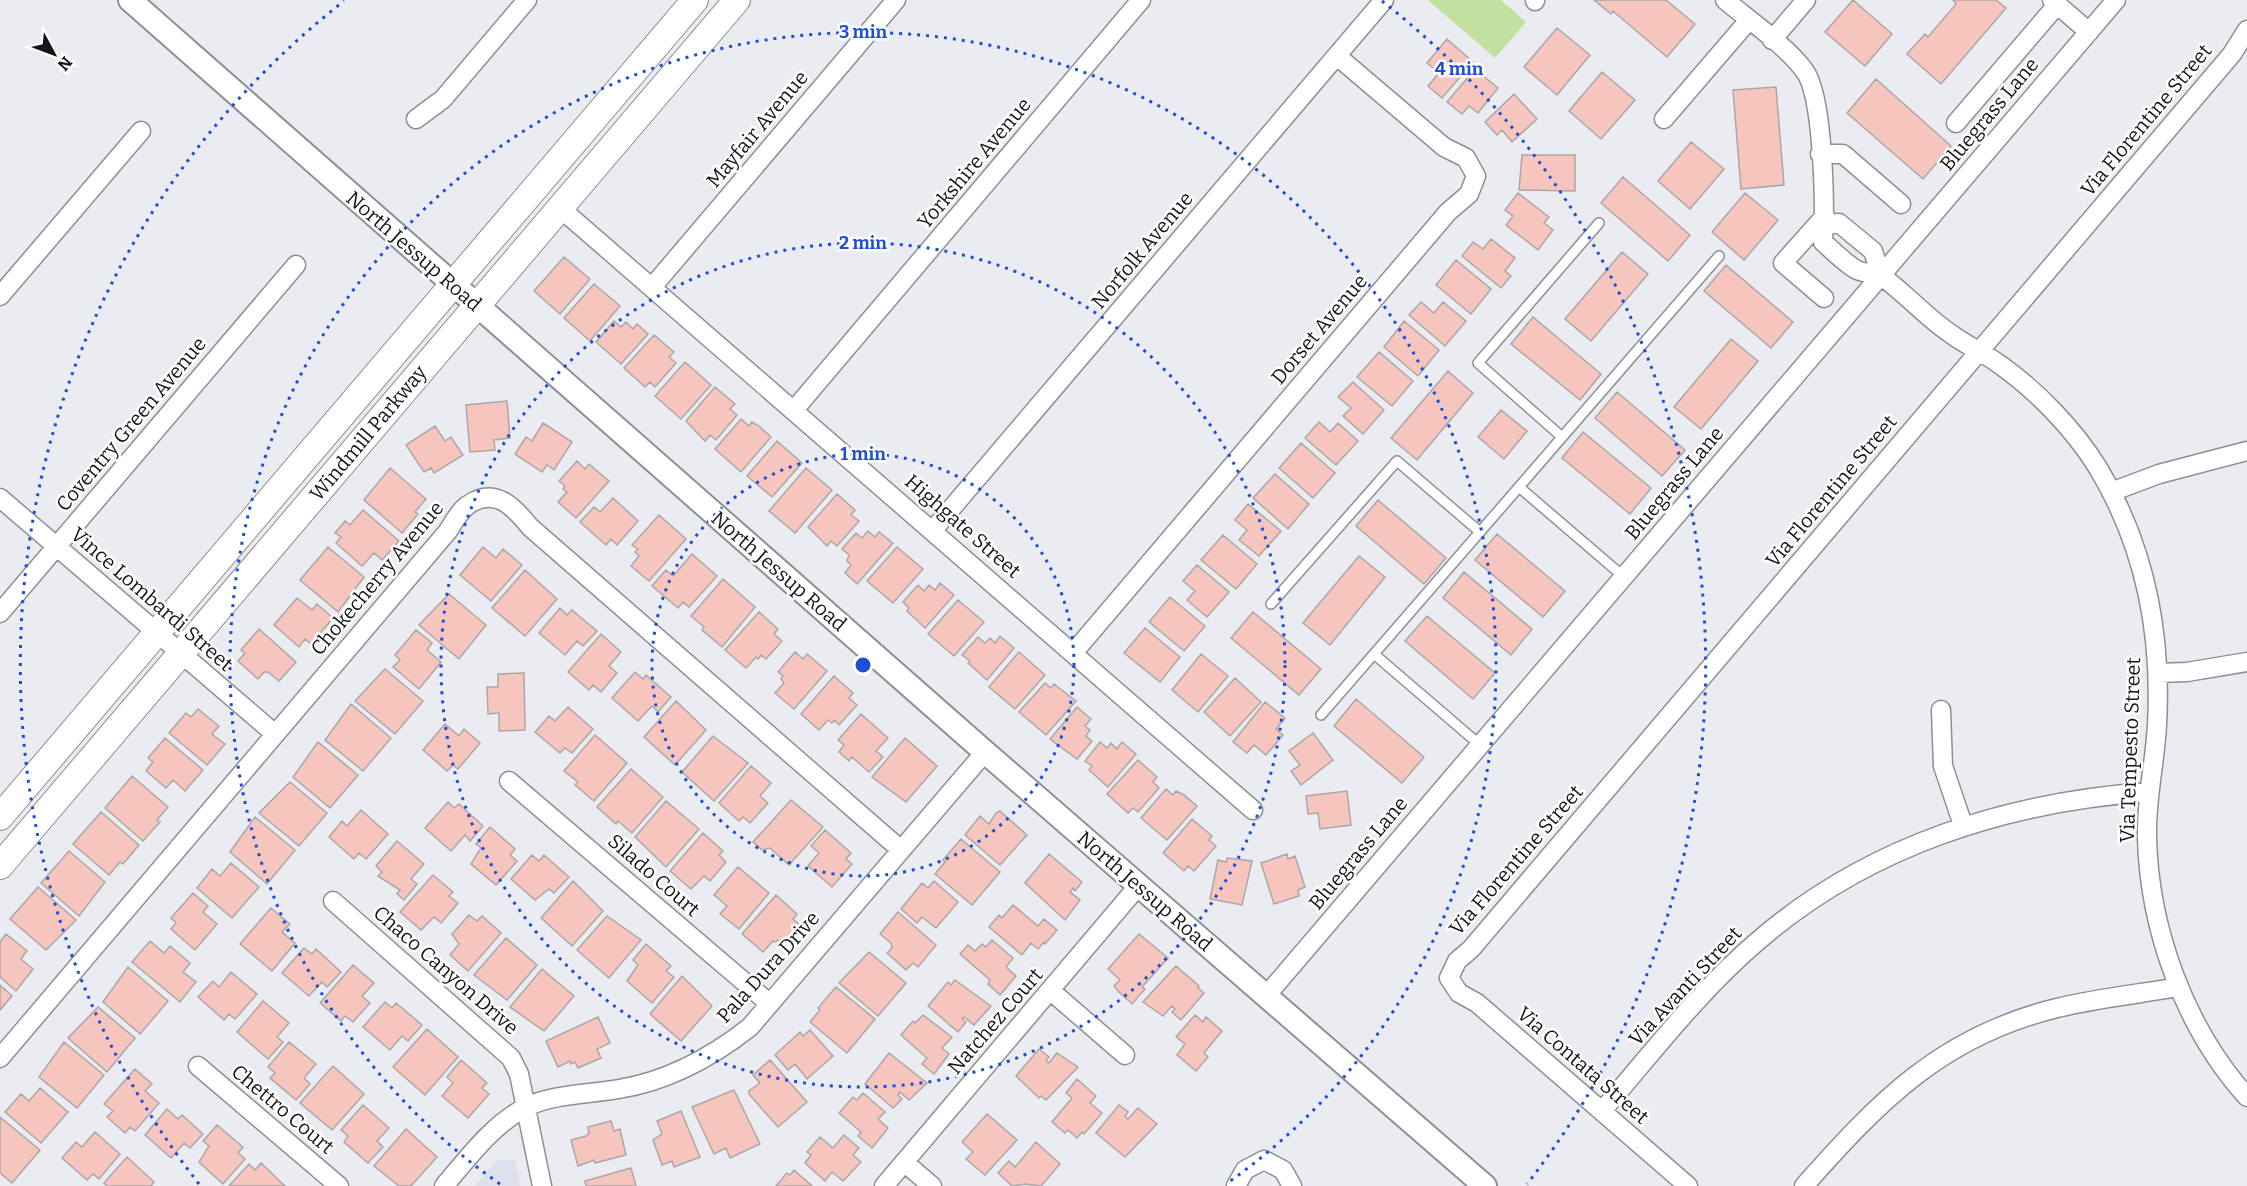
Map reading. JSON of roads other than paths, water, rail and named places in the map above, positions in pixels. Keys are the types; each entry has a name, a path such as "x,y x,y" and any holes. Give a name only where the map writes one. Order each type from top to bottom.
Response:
{"main road":[{"name":"Windmill Parkway","path":"0,817 695,0"},
{"name":"Windmill Parkway","path":"0,866 737,0"}],"street":[{"name":"North Jessup Road","path":"130,0 985,752 1485,1186"},
{"path":"416,119 442,99 527,0"},
{"name":"Mayfair Avenue","path":"652,286 897,0"},
{"name":"Yorkshire Avenue","path":"794,410 1141,0"},
{"name":"Norfolk Avenue","path":"933,530 1384,0"},
{"path":"1725,0 1798,63 1810,80 1817,107 1825,220 1823,242 1856,270 1881,276 1874,251 1839,223 1825,220"},
{"path":"1772,40 1806,0"},
{"name":"Bluegrass Lane","path":"1266,996 2116,0"},
{"path":"1956,123 2054,2 2089,32"},
{"path":"1664,119 1749,20"},
{"name":"Via Florentine Street","path":"1449,978 1457,961 1471,949 1980,351 2232,54 2247,30"},
{"name":"Dorset Avenue","path":"1074,652 1448,212 1469,194 1476,176 1466,158 1444,147 1337,56"},
{"path":"0,296 141,131"},
{"path":"1820,154 1843,154 1901,204"},
{"name":"Highgate Street","path":"560,208 1254,810"},
{"path":"1824,298 1784,263 1825,220"},
{"name":"Coventry Green Avenue","path":"0,613 296,265"},
{"name":"Via Tempesto Street","path":"1881,276 1951,335 1980,351 2019,380 2079,440 2111,492 2130,535 2145,578 2155,627 2158,673 2157,726 2148,792 2147,842 2159,919 2179,987 2196,1023 2247,1097"},
{"path":"2111,492 2159,474 2247,451"},
{"name":"Chokecherry Avenue","path":"0,1059 448,531 467,505 488,497 511,504 530,527 901,850"},
{"name":"Vince Lombardi Street","path":"0,498 275,734"},
{"path":"2158,673 2187,672 2247,662"},
{"path":"1941,710 1943,766 1963,825"},
{"name":"Pala Dura Drive","path":"444,1186 487,1137 527,1107 547,1100 623,1089 681,1070 728,1044 750,1027 985,752"},
{"name":"Silado Court","path":"510,781 770,1004"},
{"name":"Via Avanti Street","path":"1602,1111 1718,978 1759,939 1805,905 1850,877 1889,856 1963,825 2048,803 2148,792"},
{"name":"Natchez Court","path":"884,1186 1139,885"},
{"name":"Chaco Canyon Drive","path":"333,901 504,1050 519,1074 542,1186"},
{"name":"Via Contata Street","path":"1449,978 1459,993 1477,1003 1688,1186"},
{"path":"1804,1186 1878,1105 1909,1079 1941,1057 2013,1022 2056,1008 2179,987"},
{"path":"1051,991 1125,1055"},
{"name":"Chettro Court","path":"198,1066 339,1186"},
{"path":"1236,1186 1245,1170 1264,1160 1283,1170 1292,1186"},
{"path":"904,1162 932,1186"}],"lane":[{"path":"1562,437 1478,363 1599,223"},
{"path":"1321,715 1719,256"},
{"path":"1271,604 1397,461 1480,532"},
{"path":"1519,487 1624,577"},
{"path":"1374,654 1480,745"}]}
